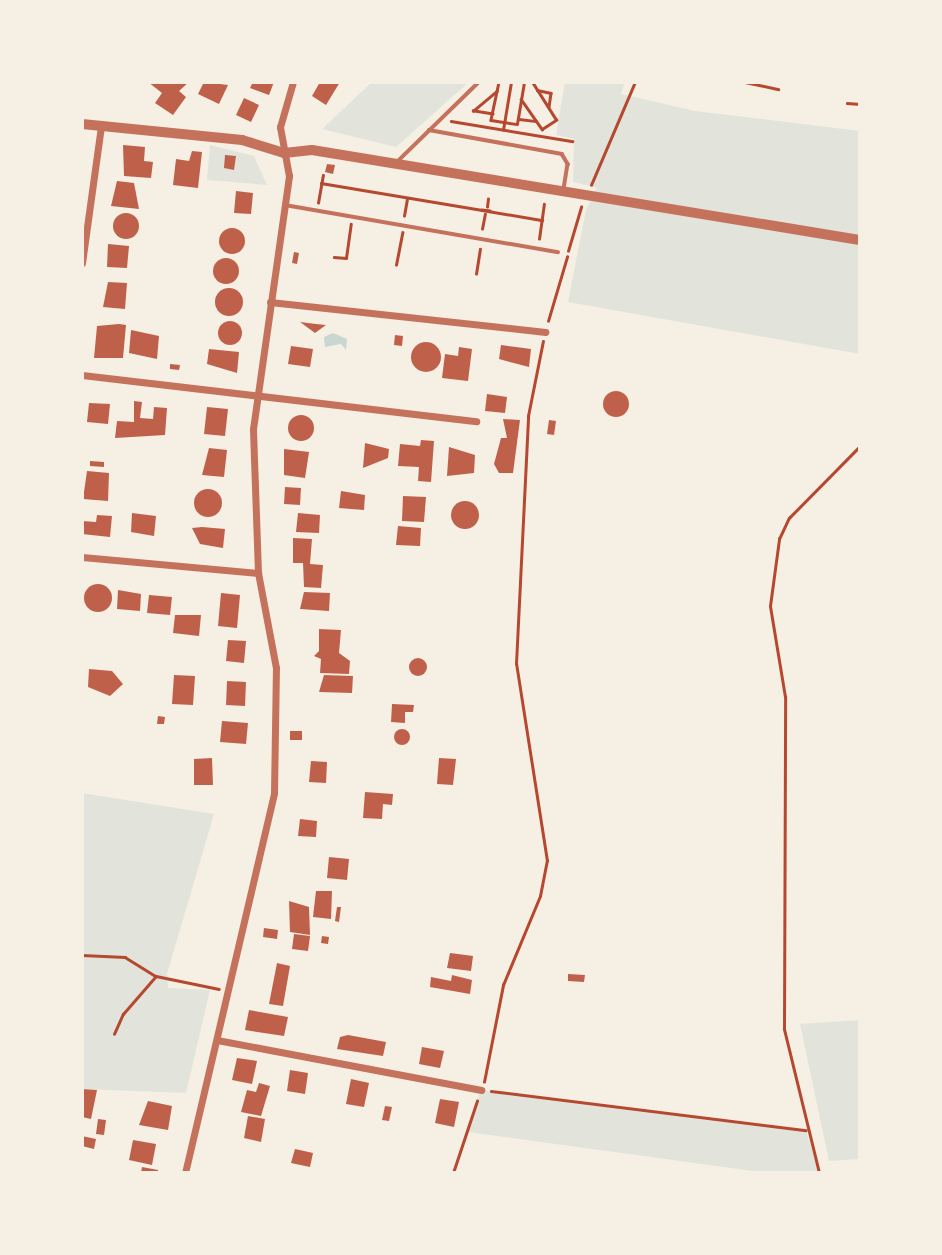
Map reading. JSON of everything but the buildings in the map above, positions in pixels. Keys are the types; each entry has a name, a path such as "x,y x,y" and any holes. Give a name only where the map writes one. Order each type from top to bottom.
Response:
{"street":[{"path":"185,1173 229,990 278,752 276,668 258,573 256,394 285,205 284,153 279,127 293,82"},
{"path":"82,124 242,140 284,153 312,150 860,240"},
{"path":"82,263 101,126"},
{"path":"270,302 545,332"},
{"path":"82,375 476,421"},
{"path":"82,557 258,573"},
{"path":"217,1040 481,1090"}],"lane":[{"path":"395,163 479,82"},
{"path":"429,130 562,154 568,164 564,191"},
{"path":"285,205 558,252"}],"path":[{"path":"499,82 491,120 517,124 524,82"},
{"path":"503,130 511,82"},
{"path":"522,99 542,129 556,120 533,82"},
{"path":"453,1173 481,1090 503,985 540,896 547,861 516,664 528,416 545,332 585,194 635,82"},
{"path":"745,82 778,89"},
{"path":"537,90 551,93 548,108"},
{"path":"492,114 473,111 497,91"},
{"path":"847,103 860,104"},
{"path":"518,119 536,121"},
{"path":"440,120 572,141"},
{"path":"316,211 323,175"},
{"path":"321,183 482,210 487,207"},
{"path":"396,265 407,199"},
{"path":"488,199 487,207 490,211 542,220"},
{"path":"537,249 544,204"},
{"path":"476,274 485,215 482,210"},
{"path":"485,215 490,211"},
{"path":"334,257 346,258 352,217"},
{"path":"819,1173 806,1130 784,1029 785,696 770,606 779,539 789,518 860,446"},
{"path":"82,955 125,957 156,976 229,990"},
{"path":"114,1034 123,1014 156,976"},
{"path":"481,1090 806,1130"}],"shaded area":[{"path":"372,82 469,82 396,147 322,129"},
{"path":"565,82 625,82 621,94 695,111 860,131 860,354 568,302 586,210 597,188 573,182 574,139 556,135"},
{"path":"210,145 254,156 267,185 207,180"},
{"path":"333,333 347,339 346,350 341,344 325,347 324,337"},
{"path":"82,793 214,814 167,974 168,988 210,990 186,1093 84,1089"},
{"path":"860,1020 860,1159 829,1161 800,1024"},
{"path":"481,1090 806,1130 819,1173 768,1173 467,1132"}]}
